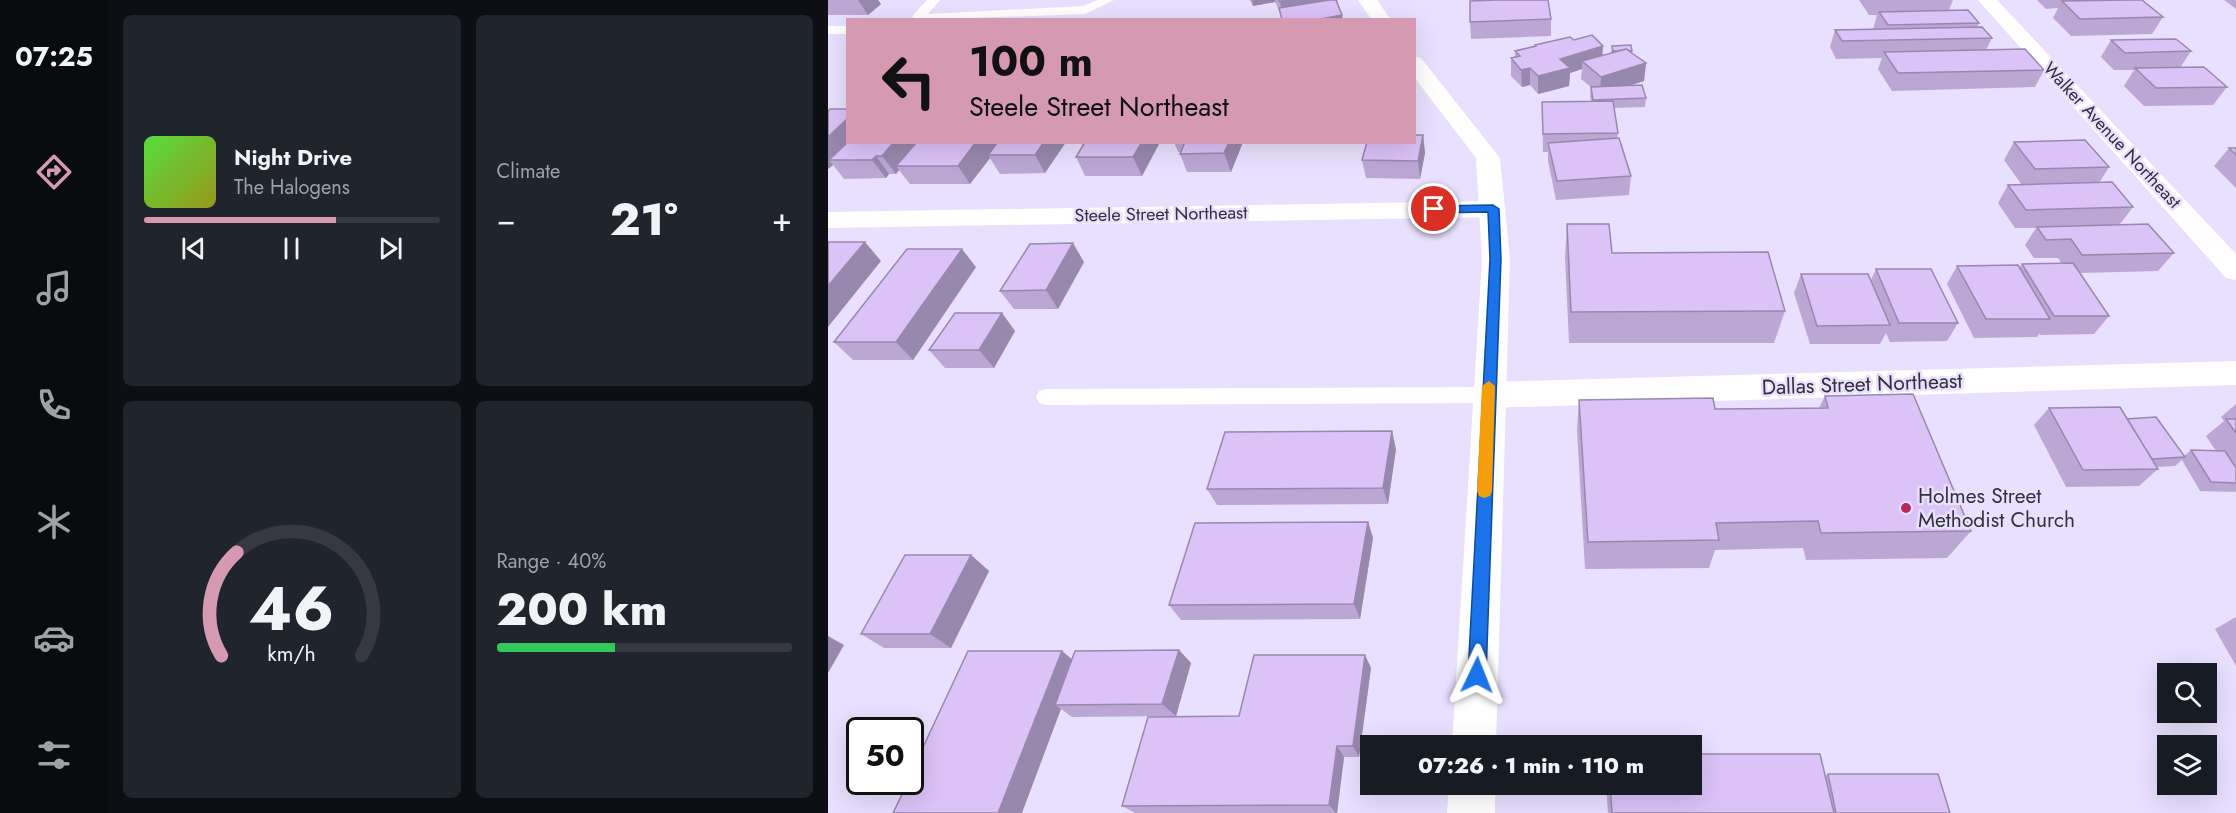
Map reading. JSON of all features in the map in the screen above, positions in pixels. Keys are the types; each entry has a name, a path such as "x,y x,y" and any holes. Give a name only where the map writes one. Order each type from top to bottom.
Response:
{"street":[{"path":"1367,0 1380,18"},
{"name":"Walker Avenue Northeast","path":"1987,0 2236,271"},
{"path":"1416,65 1488,158 1493,209 1496,259 1488,395 1474,735"},
{"name":"Steele Street Northeast","path":"828,220 1493,209"},
{"name":"Dallas Street Northeast","path":"1488,395 2236,373"},
{"path":"1471,813 1472,795"}],"lane":[{"path":"915,18 934,0"},
{"path":"974,17 991,0"},
{"path":"944,18 1084,10 1108,0"},
{"path":"828,30 846,30"},
{"path":"1046,397 1488,395"}],"building":[{"path":"1336,0 1342,15 1326,18 1282,18 1279,8"},
{"path":"1548,0 1551,19 1470,22 1470,1"},
{"path":"2142,0 2163,17 2080,19 2062,1"},
{"path":"1968,10 1979,23 1888,25 1879,12"},
{"path":"1982,27 1992,38 1842,41 1835,30"},
{"path":"1592,35 1603,46 1560,59 1570,68 1538,76 1530,68 1521,70 1511,58 1520,56 1515,51 1535,45 1570,37 1574,40"},
{"path":"2176,39 2191,51 2125,53 2111,40"},
{"path":"1631,45 1632,51 1626,49 1613,51 1612,46"},
{"path":"1626,49 1646,63 1601,77 1582,61"},
{"path":"2025,49 2044,70 1898,73 1884,52"},
{"path":"2204,67 2227,87 2156,88 2135,68"},
{"path":"1642,85 1646,98 1593,100 1591,87"},
{"path":"1613,101 1618,133 1543,134 1542,102"},
{"path":"846,109 846,120 828,137 828,111"},
{"path":"1416,135 1423,135 1418,161 1362,160 1366,144 1416,144"},
{"path":"1619,138 1631,176 1557,181 1548,143"},
{"path":"2085,140 2109,167 2035,169 2014,142"},
{"path":"846,144 892,144 882,156 876,156 872,160 829,160"},
{"path":"915,144 974,144 958,166 896,166"},
{"path":"996,144 1043,144 1035,155 988,155"},
{"path":"1084,144 1141,144 1133,157 1076,157"},
{"path":"1184,144 1228,144 1224,153 1180,154"},
{"path":"2229,148 2236,148 2236,155"},
{"path":"2112,182 2133,207 2026,210 2008,185"},
{"path":"1567,224 1609,224 1612,253 1768,252 1785,311 1571,312"},
{"path":"2148,224 2174,253 2082,255 2071,239 2046,240 2037,227"},
{"path":"828,242 865,242 828,286"},
{"path":"1073,243 1046,290 1000,291 1030,244"},
{"path":"907,249 962,249 896,342 834,342"},
{"path":"2073,263 2109,316 2054,316 2022,264"},
{"path":"2018,265 2050,319 1986,319 1957,266"},
{"path":"1876,269 1931,269 1958,323 1899,323"},
{"path":"1801,274 1868,274 1890,325 1817,326"},
{"path":"955,313 1002,313 979,350 929,350"},
{"path":"1913,394 1971,531 1821,533 1818,521 1716,523 1719,540 1588,542 1579,400 1713,398 1715,409 1828,408 1825,396"},
{"path":"2120,407 2158,469 2083,470 2049,408"},
{"path":"2156,417 2185,457 2152,459 2127,419"},
{"path":"2226,419 2236,419 2236,433"},
{"path":"1392,431 1383,488 1207,489 1225,432"},
{"path":"2191,450 2225,451 2236,468 2236,483 2211,482"},
{"path":"1368,522 1354,604 1169,605 1195,523"},
{"path":"905,555 971,555 930,634 861,634"},
{"path":"1179,650 1162,704 1055,705 1075,651"},
{"path":"968,651 1062,651 998,813 893,813 902,795 924,795 924,745"},
{"path":"1254,655 1365,655 1353,746 1337,746 1329,805 1122,806 1148,717 1239,716"},
{"path":"1702,754 1820,754 1834,813 1612,813 1611,795 1702,795"},
{"path":"1828,774 1938,774 1950,813 1836,813"}],"slow traffic":[{"path":"1484,491 1489,386"}],"place":[{"name":"Holmes Street Methodist Church","path":"1906,508"}],"route":[{"path":"1434,209 1493,209 1496,259 1477,675"}]}
